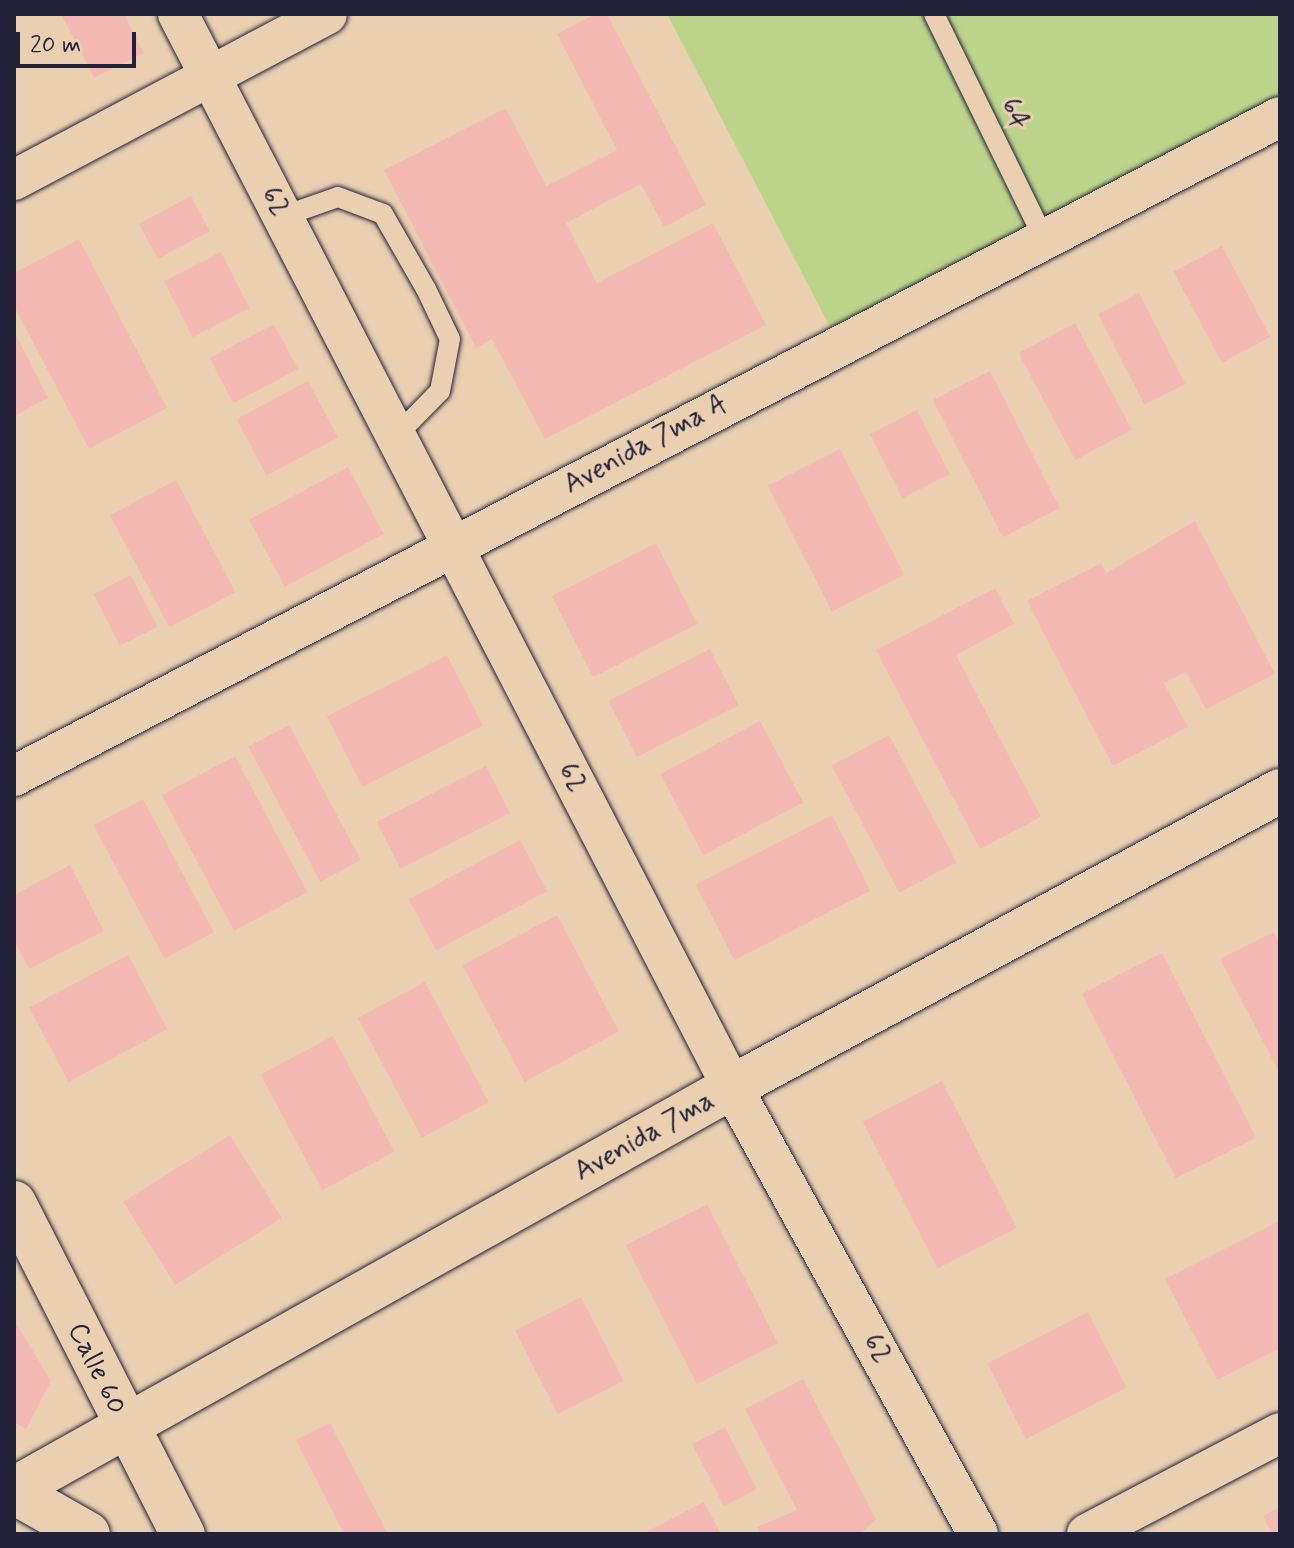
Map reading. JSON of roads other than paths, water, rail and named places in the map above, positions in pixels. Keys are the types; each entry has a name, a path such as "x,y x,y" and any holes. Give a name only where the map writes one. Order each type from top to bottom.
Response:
{"main road":[{"name":"Avenida 7ma","path":"14,1491 732,1087 1280,791"},
{"name":"Calle 60","path":"14,1203 126,1429 183,1534"},
{"path":"14,1491 88,1534"}],"street":[{"name":"62","path":"178,14 394,438 732,1087 978,1534"},
{"path":"14,180 327,14"},
{"name":"Avenida 7ma A","path":"14,776 1280,117"},
{"path":"1087,1534 1280,1433"}],"lane":[{"name":"64","path":"934,14 1044,239"},
{"path":"281,217 338,197 383,214 426,289 450,339 440,391 394,438"}]}
